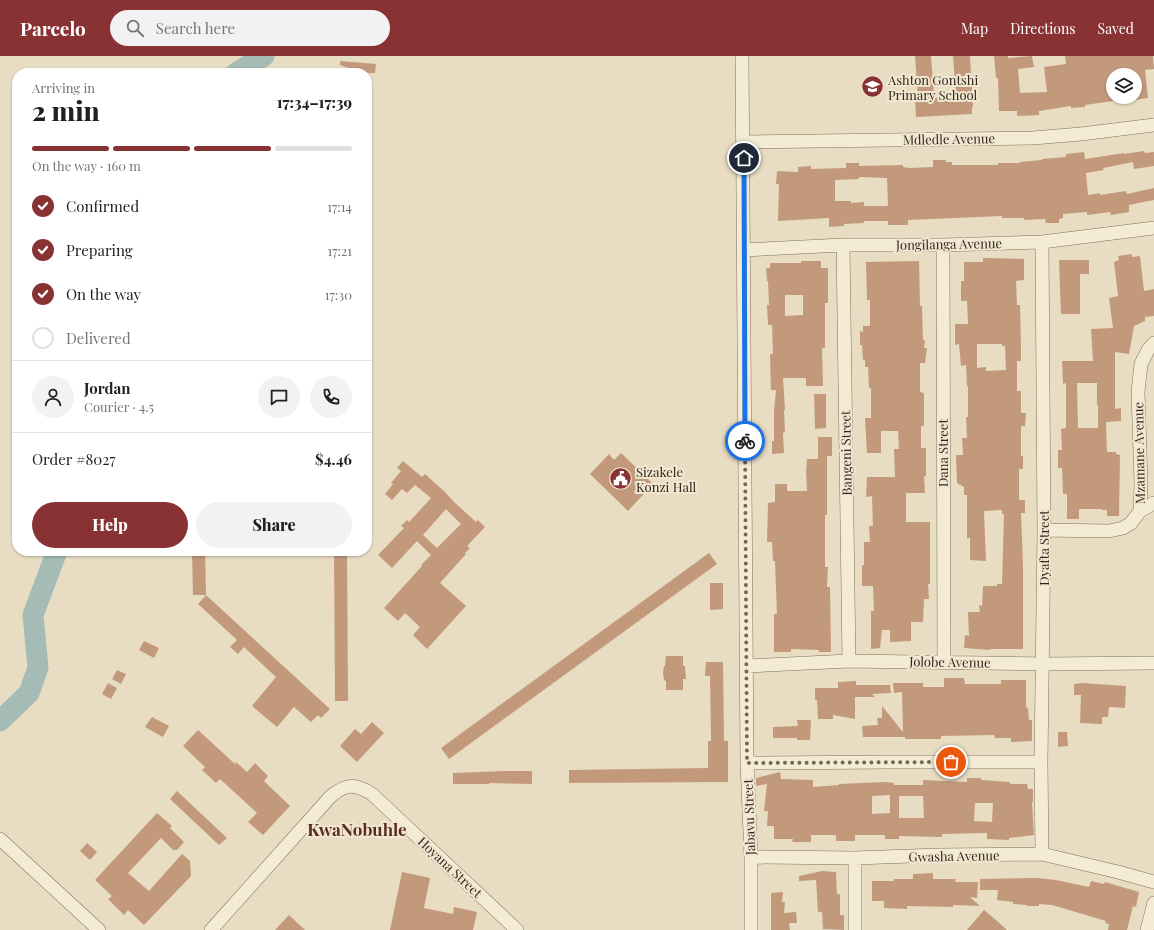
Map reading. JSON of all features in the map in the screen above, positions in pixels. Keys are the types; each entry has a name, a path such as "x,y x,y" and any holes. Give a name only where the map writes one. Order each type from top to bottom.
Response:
{"street":[{"name":"Jabavu Street","path":"742,56 744,142 743,250 747,763 752,930"},
{"name":"Mdledle Avenue","path":"744,142 1033,138 1154,125"},
{"name":"Jongilanga Avenue","path":"743,250 843,245 943,245 1042,242 1154,228"},
{"name":"Dyafta Street","path":"1042,242 1044,530 1041,762 1042,854"},
{"name":"Bangeni Street","path":"843,245 849,661"},
{"name":"Dana Street","path":"943,245 944,662"},
{"name":"Mzamane Avenue","path":"1044,530 1109,531 1122,528 1131,523 1140,511 1141,484 1138,392 1141,364 1148,350 1154,343"},
{"path":"1140,511 1154,503"},
{"name":"Jolobe Avenue","path":"747,666 849,661 1043,664 1154,663"},
{"path":"747,763 1041,762"},
{"name":"Hoyana Street","path":"210,930 331,796 341,788 361,787 372,794 518,930"},
{"path":"0,839 99,930"},
{"name":"Gwasha Avenue","path":"751,857 855,858 938,855 1042,854 1112,870 1154,882"},
{"path":"855,858 855,930"},
{"path":"1147,930 1154,903"}],"building":[{"path":"915,56 931,56 934,98 956,96 953,56 970,56 973,107 972,114 916,117 915,99 918,99"},
{"path":"994,56 1008,56 1008,58 1032,56 1034,67 1018,69 1020,93 1047,92 1044,67 1066,64 1065,56 1153,56 1154,69 1145,70 1148,98 1142,99 1142,68 1106,68 1106,102 1085,105 1085,107 1071,108 1071,106 1039,111 1039,115 1017,116 1017,111 999,111 998,78 996,78"},
{"path":"340,61 376,64 375,73 372,73 372,68 349,68 340,65"},
{"path":"1144,151 1145,153 1154,152 1154,166 1134,169 1133,162 1086,173 1088,195 1100,193 1100,195 1126,191 1127,194 1154,188 1154,200 1129,205 1129,212 1111,215 1110,212 1087,215 1087,212 1063,214 1063,218 1059,219 1059,223 1046,223 1045,219 1024,220 1024,218 1002,218 1002,216 908,220 908,225 888,225 888,221 864,221 864,223 844,224 844,226 829,227 829,218 778,221 779,184 776,184 777,171 798,172 798,167 811,166 811,169 846,168 846,163 859,163 859,166 903,165 903,167 909,168 933,167 933,160 946,160 946,162 952,162 952,165 998,165 998,163 1020,163 1066,157 1066,154 1084,152 1085,159","holes":["859,177 887,178 888,206 864,206 864,202 851,203 851,201 835,201 835,180 859,179"]},
{"path":"1132,254 1132,257 1140,256 1144,291 1154,289 1154,316 1145,317 1145,321 1134,326 1129,354 1115,352 1115,409 1121,408 1121,421 1106,422 1107,452 1116,452 1116,454 1120,455 1119,516 1107,516 1107,510 1102,509 1079,509 1079,519 1067,519 1067,494 1063,494 1062,468 1058,468 1058,450 1062,450 1061,429 1066,428 1066,383 1063,384 1062,361 1093,361 1091,329 1113,328 1109,298 1118,296 1114,262 1119,260 1118,256","holes":["1077,383 1097,383 1098,428 1078,428"]},
{"path":"983,258 1024,259 1024,280 1016,281 1017,305 1020,305 1021,348 1021,361 1017,361 1017,391 1021,391 1021,413 1026,413 1025,426 1021,426 1021,456 1023,456 1023,469 1019,469 1019,500 1025,500 1025,513 1021,513 1023,565 1023,649 990,650 964,648 965,635 969,636 968,612 980,612 979,605 982,606 983,586 997,586 997,584 1002,584 1004,514 1002,514 1002,510 984,511 986,561 970,560 970,538 967,538 967,495 964,495 964,487 957,483 956,455 963,455 962,438 967,438 966,417 968,417 968,386 966,365 961,366 959,344 955,345 955,324 968,324 967,301 961,301 961,281 964,281 964,262 983,262","holes":["977,344 1002,344 1002,346 1005,346 1006,370 986,371 986,367 977,368"]},
{"path":"1059,260 1089,260 1089,274 1080,274 1080,314 1061,314"},
{"path":"801,261 821,261 821,268 828,268 828,303 825,303 825,348 822,348 823,386 806,386 806,378 783,378 785,410 785,432 783,433 784,453 772,454 776,390 771,390 770,354 773,354 772,325 768,325 767,305 769,305 766,268 770,268 770,263 801,263","holes":["785,295 803,295 803,315 785,316"]},
{"path":"919,261 920,306 922,306 923,340 925,340 924,348 927,348 925,363 920,363 920,392 924,393 924,426 921,426 921,448 926,448 926,476 924,476 925,493 906,493 906,522 930,522 929,599 924,599 923,622 911,622 911,641 890,642 890,630 882,630 880,648 871,649 871,611 874,611 873,586 862,586 864,542 870,542 869,526 873,526 872,496 866,497 867,477 895,477 894,449 899,449 898,431 881,431 881,453 867,453 865,418 871,418 871,388 869,388 868,367 865,367 862,345 860,345 860,331 863,332 863,326 870,326 870,300 867,300 866,262"},
{"path":"814,394 826,394 826,428 815,429"},
{"path":"818,437 832,437 832,456 827,456 827,515 825,515 825,567 828,567 827,587 830,587 831,652 791,649 791,652 774,652 774,614 777,614 775,561 773,561 772,542 767,542 768,503 775,502 775,484 787,484 787,491 807,491 807,459 818,459"},
{"name":"Sizakele Konzi Hall","path":"621,453 653,484 628,511 590,474 609,454 614,460"},
{"path":"403,461 422,477 425,474 476,522 478,520 485,527 467,546 470,548 465,553 466,554 440,583 466,606 427,649 413,635 420,627 405,613 398,621 384,608 431,555 417,541 392,568 378,555 404,528 401,526 407,520 409,522 431,498 415,485 407,493 402,489 392,500 385,494 393,484 391,483 401,471 397,468","holes":["446,509 461,524 437,548 423,535"]},
{"path":"709,553 717,564 449,759 441,748"},
{"path":"192,556 205,556 206,595 193,595"},
{"path":"334,556 347,556 348,701 335,701"},
{"path":"710,583 723,583 723,609 710,610"},
{"path":"206,595 330,709 321,718 318,715 311,722 294,707 277,727 252,706 276,677 244,647 238,654 230,647 237,640 198,604"},
{"path":"144,641 159,648 154,658 139,650"},
{"path":"666,656 683,656 683,666 685,666 686,679 683,679 683,690 666,690 666,681 664,680 663,673"},
{"path":"706,662 723,662 724,741 728,741 728,782 569,783 569,770 708,768 708,741 711,741 710,676 705,676"},
{"path":"117,670 126,674 121,684 112,679"},
{"path":"944,678 964,678 965,684 1001,684 1001,680 1026,680 1026,707 1028,708 1029,720 1032,720 1032,741 1011,742 1011,738 995,738 994,735 941,736 941,739 863,737 862,726 878,725 877,718 882,718 882,706 903,732 902,692 894,693 893,683 923,683 923,687 944,687"},
{"path":"856,681 856,685 890,685 891,693 872,694 875,697 855,697 855,719 833,715 833,719 818,719 815,688 838,688 838,682"},
{"path":"108,683 117,688 111,699 102,694"},
{"path":"1082,683 1126,686 1125,708 1109,707 1108,717 1102,717 1102,724 1080,723 1081,695 1074,695 1074,684"},
{"path":"152,717 169,726 163,737 145,727"},
{"path":"797,720 811,720 810,740 797,740 797,738 773,738 773,727 798,726"},
{"path":"372,722 384,733 357,762 340,746 355,729 361,734"},
{"path":"198,730 235,764 236,762 247,772 255,763 268,776 264,781 290,806 263,835 248,822 257,813 220,779 216,783 202,770 205,767 183,746"},
{"path":"1058,732 1067,732 1068,746 1058,747"},
{"path":"532,771 532,784 453,784 453,773"},
{"path":"780,772 781,779 813,780 813,787 885,782 894,783 894,785 923,785 923,780 967,782 967,778 981,778 981,780 1010,782 1010,784 1027,784 1028,789 1033,789 1032,802 1034,835 1009,838 1009,840 987,839 987,833 942,834 942,837 899,836 899,839 885,839 885,835 855,835 855,841 836,841 836,835 811,835 811,842 792,842 793,839 774,839 774,826 767,826 768,811 764,811 767,784 756,786 756,778","holes":["890,795 890,813 872,814 872,796","899,796 923,796 924,818 899,818","975,803 993,803 992,822 974,821"]},
{"path":"177,791 227,838 219,845 170,799"},
{"path":"157,813 172,826 170,828 184,842 177,850 173,850 161,838 128,873 149,891 182,854 190,861 191,876 144,925 128,910 124,915 108,899 112,896 95,880"},
{"path":"87,843 97,852 90,860 80,851"},
{"path":"822,871 836,872 837,894 840,894 840,915 844,915 844,930 823,929 822,912 818,912 816,880 799,881 799,876"},
{"path":"402,872 430,878 424,908 453,914 454,907 477,912 473,930 390,930"},
{"path":"933,873 933,879 956,879 955,882 978,882 977,898 970,897 980,906 953,905 953,907 907,906 907,909 884,908 884,901 872,901 872,881 913,879 913,874"},
{"path":"1037,878 1056,880 1089,887 1091,881 1104,884 1105,882 1139,892 1136,907 1133,906 1127,930 1108,930 1109,924 1105,923 1106,921 1052,905 1039,904 1039,906 1027,906 997,900 998,890 980,890 980,879"},
{"path":"783,892 782,902 785,902 784,913 796,912 797,923 789,923 790,930 771,930 771,893"},
{"path":"984,910 996,920 1007,930 967,930"},
{"path":"289,915 305,930 275,930"}],"waterway":[{"path":"244,68 264,56"},
{"path":"0,721 29,693 38,668 33,615 55,556"}],"way so far":[{"path":"745,441 747,763 951,762"}],"place":[{"name":"Ashton Gontshi Primary School","path":"872,87"},
{"name":"Sizakele Konzi Hall","path":"621,479"}],"district":[{"name":"KwaNobuhle","path":"357,830"}],"route":[{"path":"744,158 743,250 745,441"}]}
